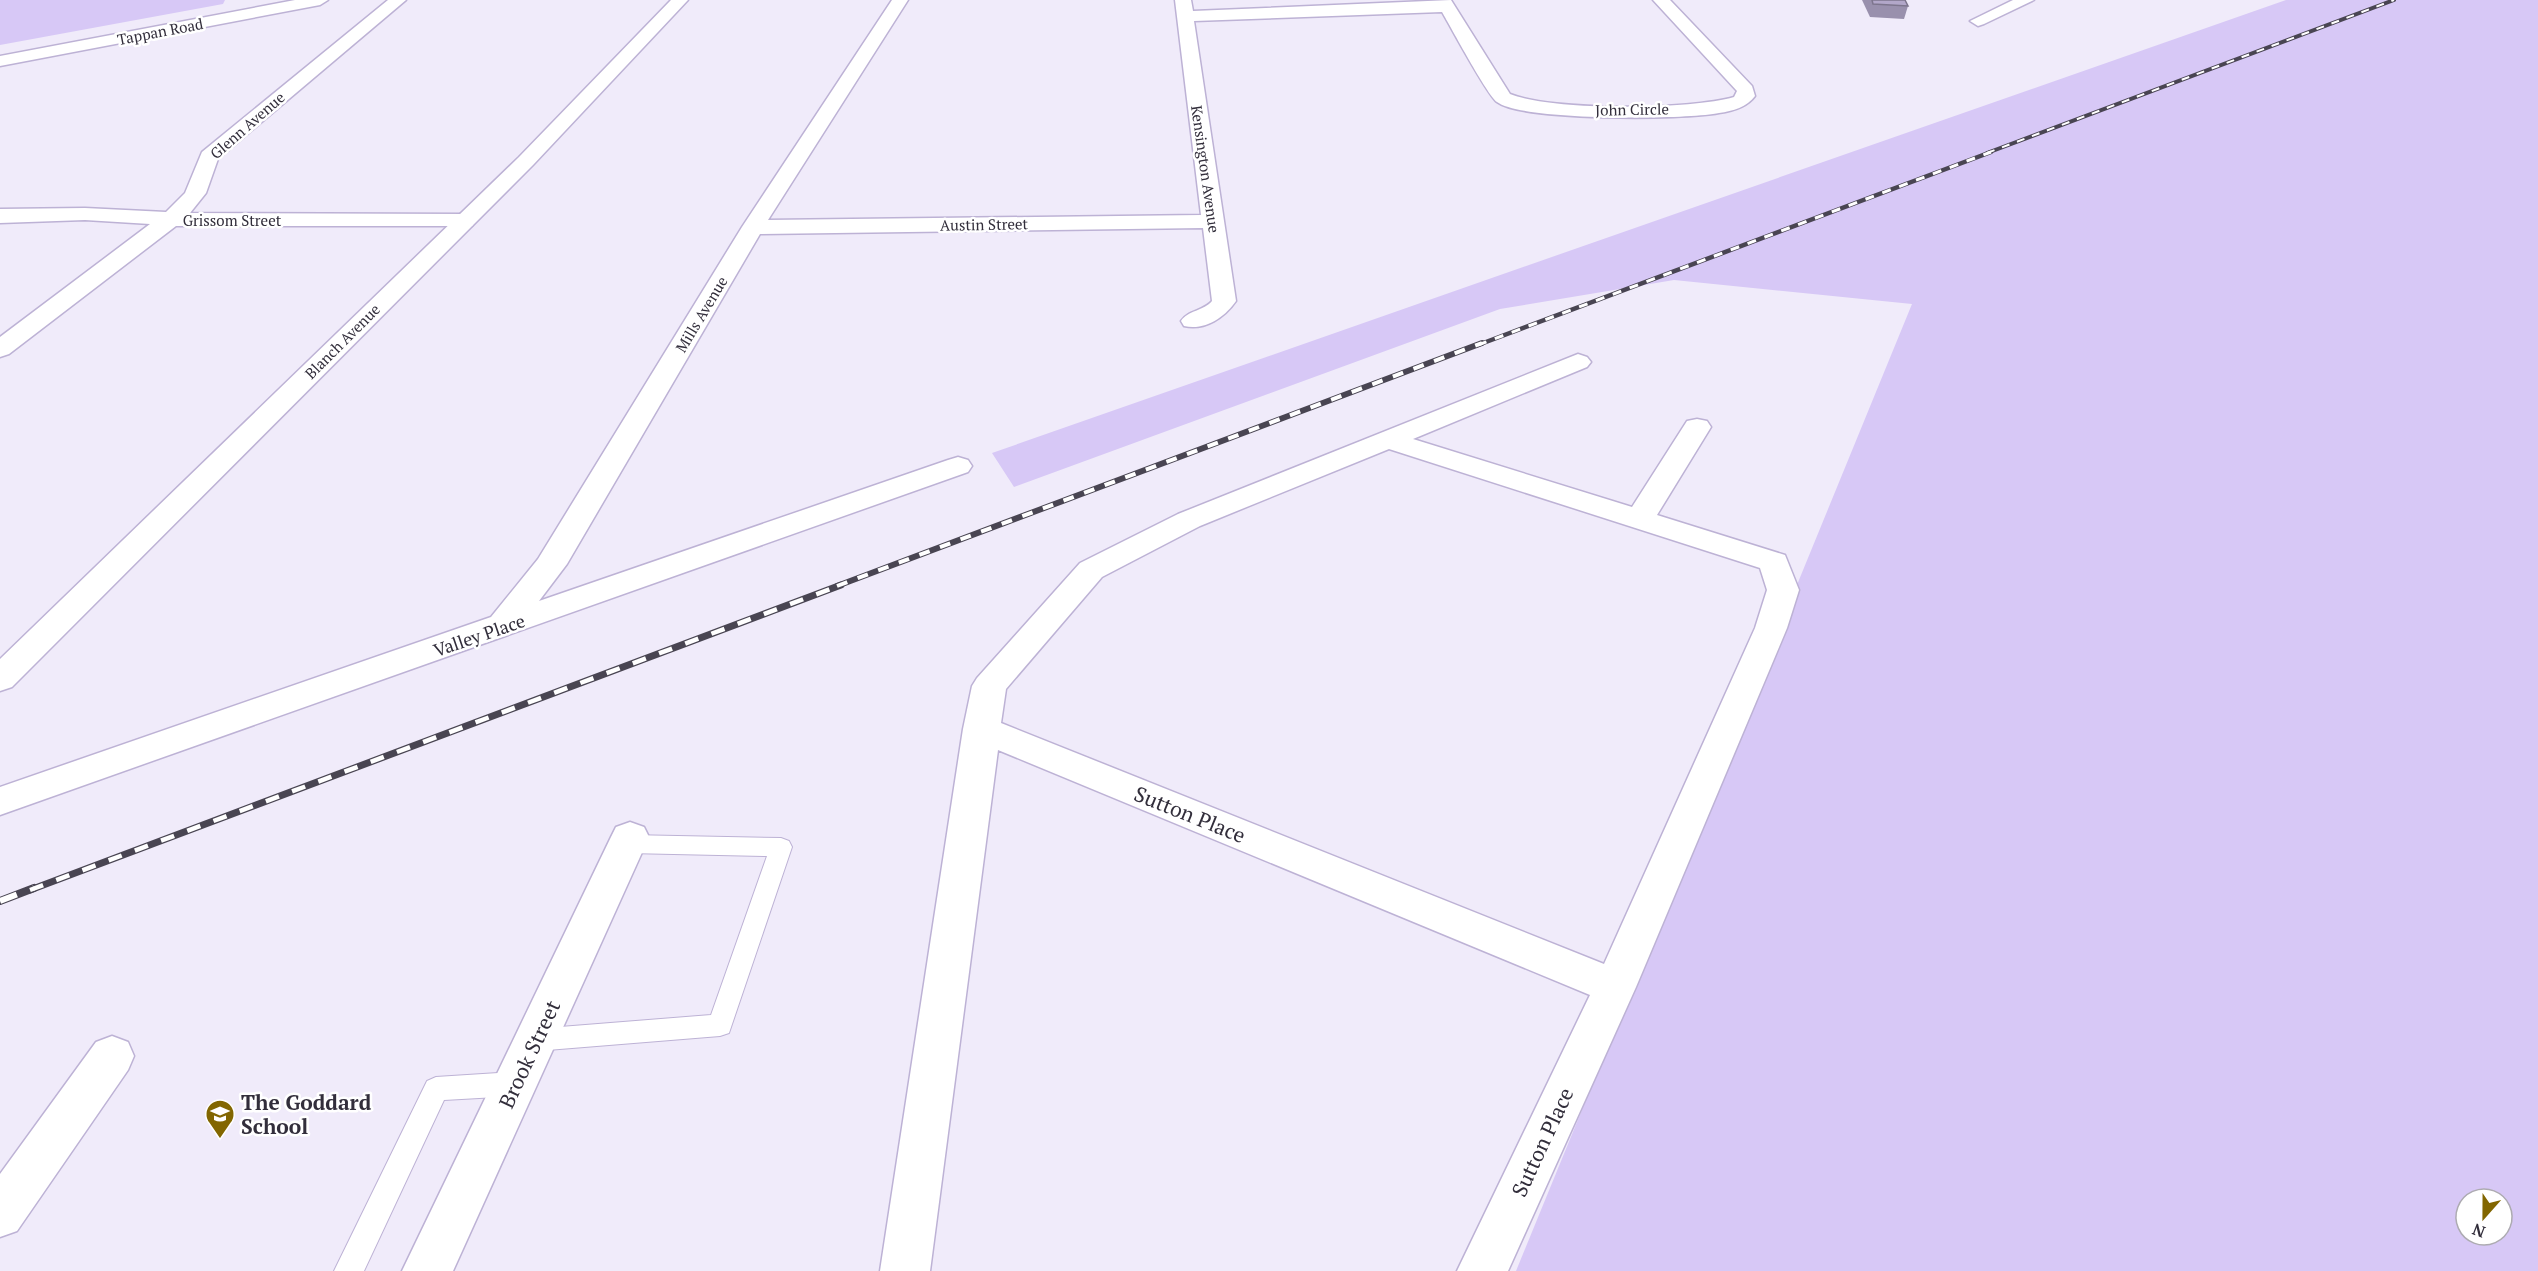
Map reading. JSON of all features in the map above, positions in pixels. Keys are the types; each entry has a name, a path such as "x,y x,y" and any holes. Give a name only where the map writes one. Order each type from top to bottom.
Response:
{"street":[{"name":"Tappan Road","path":"0,61 320,0"},
{"name":"Glenn Avenue","path":"0,349 171,219 196,194 200,186 201,171 209,156 398,0"},
{"name":"Blanch Avenue","path":"0,679 464,221 680,0"},
{"name":"Mills Avenue","path":"501,627 551,564 753,227 900,0"},
{"name":"John Circle","path":"1445,4 1503,98 1511,104 1542,110 1717,108 1741,101 1746,96 1746,90 1661,0"},
{"path":"1994,0 2019,2"},
{"path":"1977,21 2019,2"},
{"path":"1184,8 1445,4"},
{"name":"Kensington Avenue","path":"1184,8 1224,301 1218,310 1193,321"},
{"name":"Grissom Street","path":"0,216 86,214 171,219 464,221"},
{"name":"Austin Street","path":"753,227 1214,221"},
{"path":"905,1271 981,729 989,686 1091,570 1189,520 1578,362"},
{"path":"1639,520 1697,427"},
{"path":"1386,439 1774,562 1783,590 1771,628 1615,987"},
{"name":"Valley Place","path":"0,801 958,466"},
{"name":"Sutton Place","path":"981,729 1615,987 1482,1271"},
{"name":"Brook Street","path":"427,1271 629,840"},
{"path":"0,1214 112,1056"}],"lane":[{"path":"536,1040 720,1025 781,847 629,840"},
{"path":"349,1271 436,1089 515,1084"}],"shaded area":[{"path":"0,0 225,0 223,4 0,45"},
{"path":"2286,0 2538,0 2538,1271 1516,1271 1912,304 1674,280 1500,309 1014,487 992,453"}],"building":[{"path":"1872,0 1905,0 1908,6 1873,4"}],"railway":[{"path":"1987,153 2394,0"},
{"path":"1478,345 1991,152"},
{"path":"837,586 1482,343"},
{"path":"30,890 841,585"},
{"path":"0,901 34,888"}],"place":[{"name":"The Goddard School","path":"220,1140"}]}
